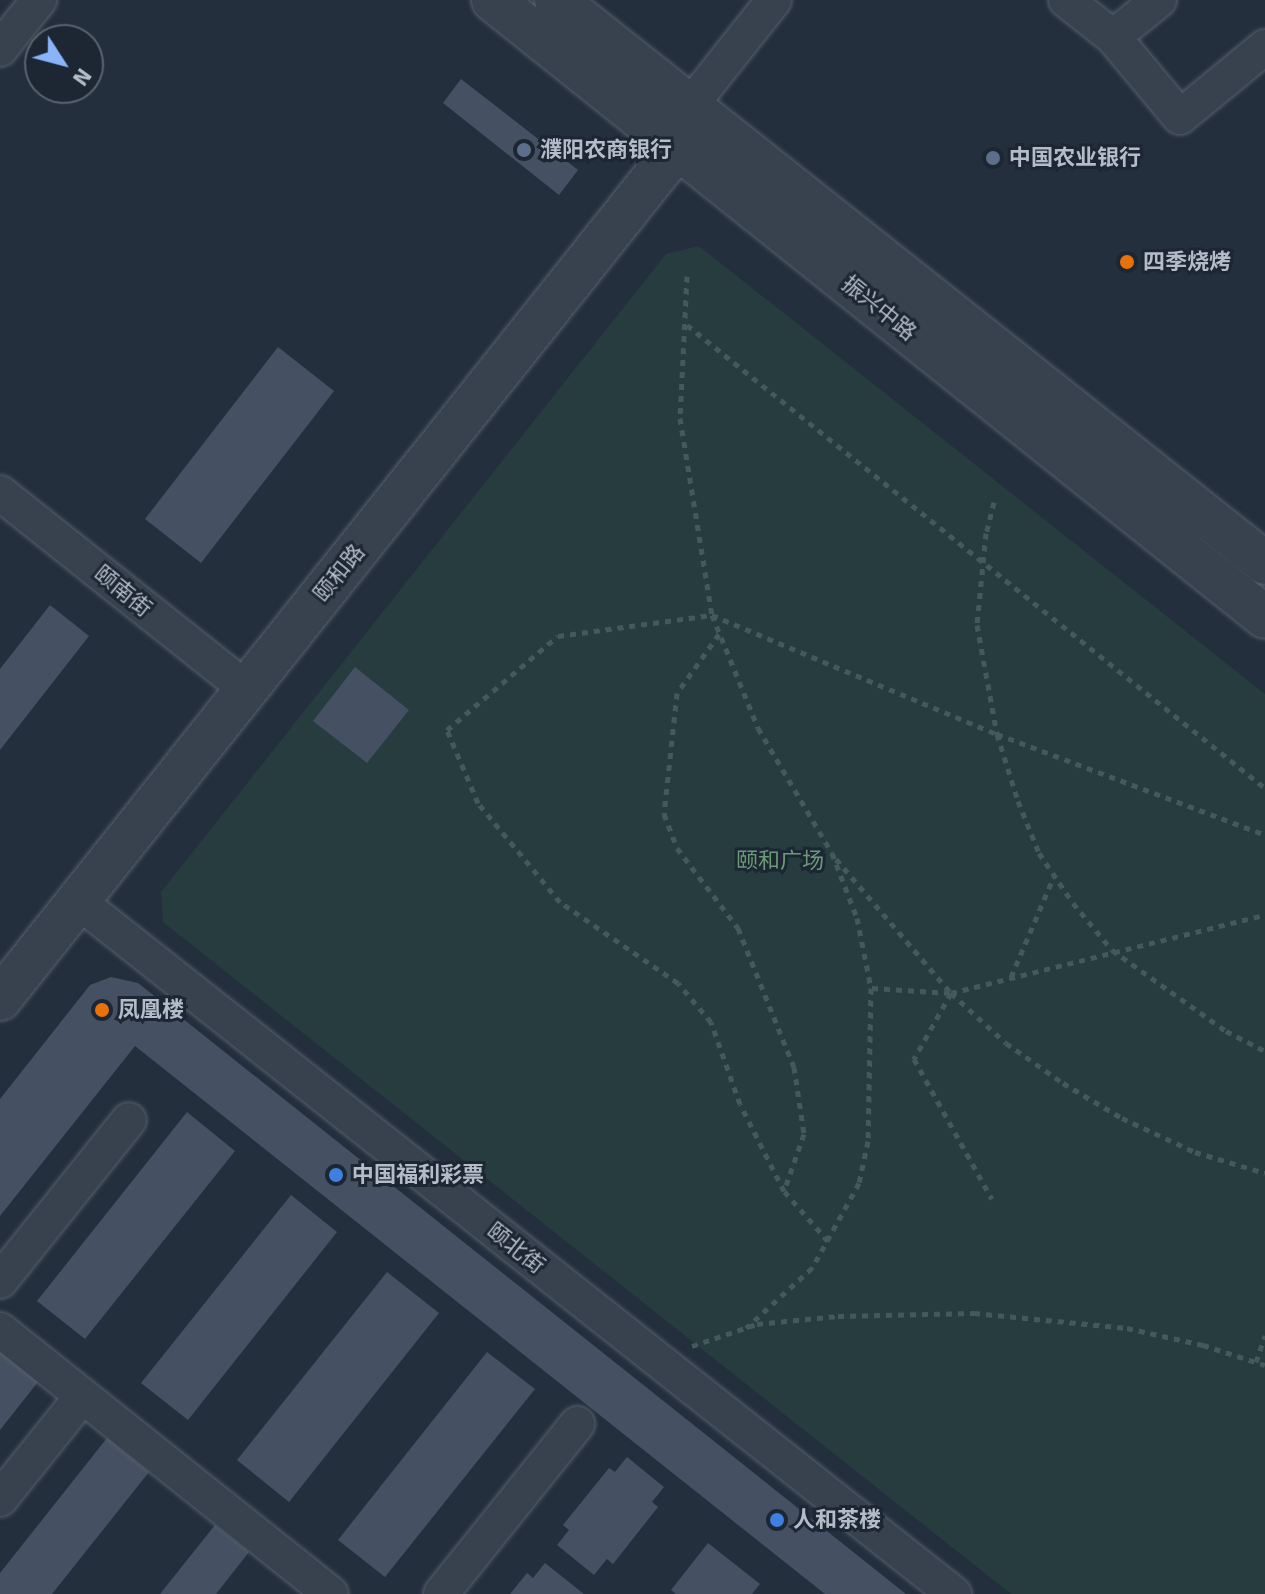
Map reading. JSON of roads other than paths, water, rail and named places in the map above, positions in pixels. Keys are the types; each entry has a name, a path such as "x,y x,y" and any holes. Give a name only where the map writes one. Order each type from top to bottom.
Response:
{"street":[{"path":"0,49 39,0"},
{"name":"振兴中路","path":"493,0 1265,617"},
{"name":"振兴中路","path":"556,0 1258,547"},
{"path":"690,106 774,0"},
{"path":"1066,0 1113,37 1180,117 1265,47"},
{"path":"1113,37 1159,0"},
{"name":"颐和路","path":"0,999 678,147"},
{"name":"颐南街","path":"0,493 246,689"},
{"name":"颐北街","path":"78,901 954,1594"},
{"path":"0,1281 129,1120"},
{"path":"0,1330 81,1398 331,1594"},
{"path":"0,1499 81,1398"},
{"path":"441,1594 577,1424"}],"place":[{"name":"濮阳农商银行","path":"524,150"},
{"name":"中国农业银行","path":"993,158"},
{"name":"四季烧烤","path":"1127,262"},
{"name":"凤凰楼","path":"102,1010"},
{"name":"中国福利彩票","path":"336,1175"},
{"name":"人和茶楼","path":"777,1520"}],"park label":[{"name":"颐和广场","path":"780,861"}]}
